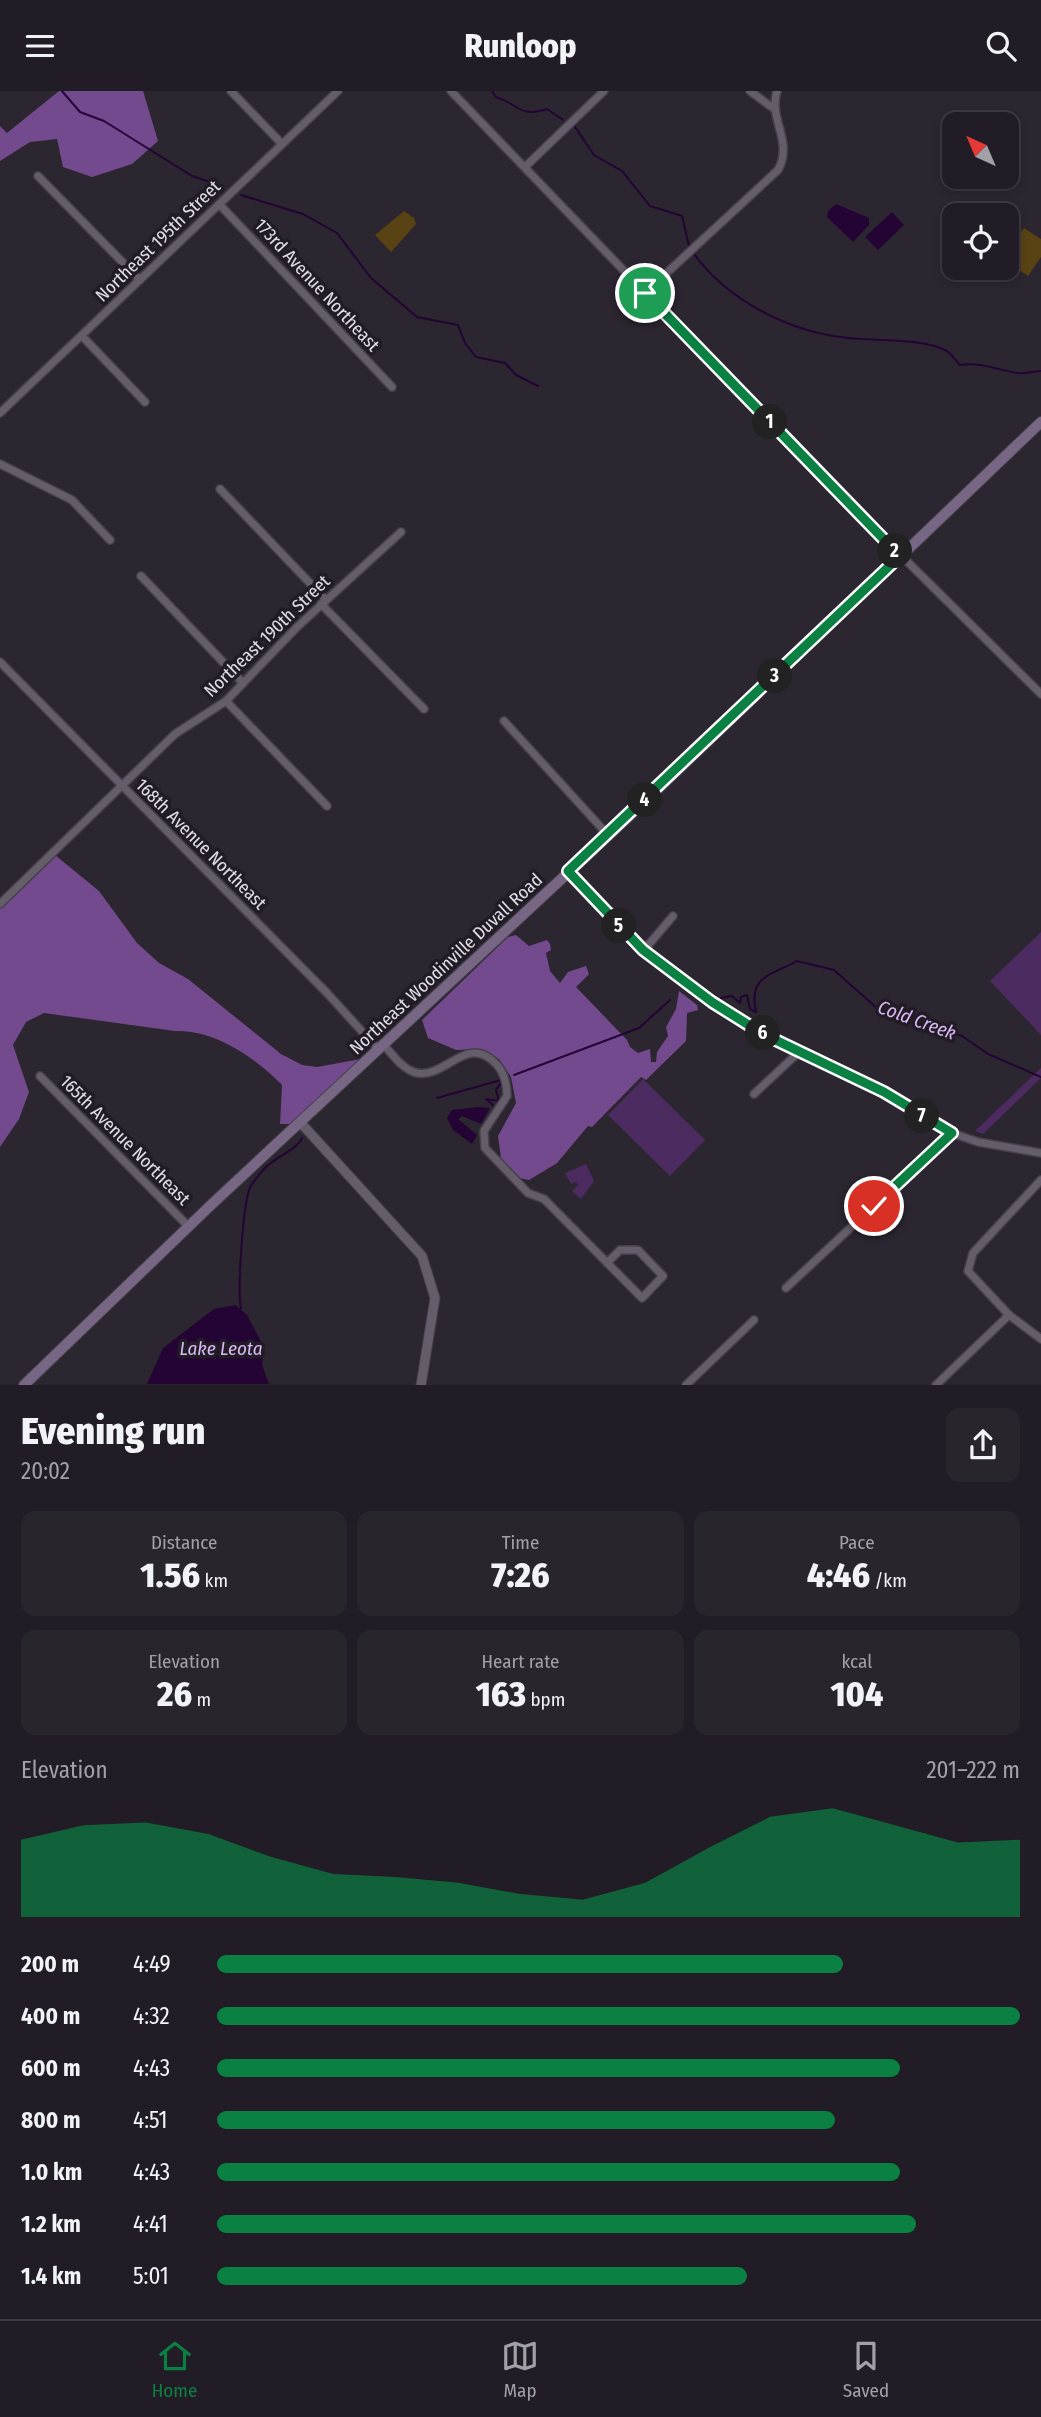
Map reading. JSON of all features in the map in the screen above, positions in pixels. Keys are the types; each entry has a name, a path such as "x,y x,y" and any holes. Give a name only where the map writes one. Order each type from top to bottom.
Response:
{"main road":[{"name":"Northeast Woodinville Duvall Road","path":"24,1384 188,1226 608,835 1041,422"}],"street":[{"path":"231,91 282,144"},
{"name":"Northeast 195th Street","path":"2,409 338,91"},
{"path":"451,91 900,556 961,612 1041,694"},
{"path":"525,167 604,91"},
{"path":"750,91 773,108"},
{"path":"645,293 778,170 785,157 785,148 773,108 777,91"},
{"path":"38,176 140,280"},
{"name":"173rd Avenue Northeast","path":"220,205 392,387"},
{"path":"82,336 145,402"},
{"path":"0,464 72,500 110,540"},
{"path":"220,489 424,709"},
{"name":"Northeast 190th Street","path":"0,904 175,734 226,701 324,602 401,532"},
{"path":"141,576 243,683"},
{"name":"168th Avenue Northeast","path":"0,662 380,1047 406,1068 420,1073 438,1069 472,1053 483,1054 496,1063 505,1080 507,1096 484,1131 485,1148 521,1187 544,1199 607,1263"},
{"path":"226,701 327,806"},
{"path":"504,721 608,835"},
{"path":"568,871 643,950 712,1002 799,1052 884,1092 952,1133 991,1145 1041,1153"},
{"path":"643,950 673,916"},
{"path":"754,1094 799,1052"},
{"name":"165th Avenue Northeast","path":"40,1076 188,1226"},
{"path":"300,1122 422,1256 435,1298 421,1384"},
{"path":"786,1288 952,1133"},
{"path":"1041,1180 973,1253 969,1258 968,1271 1009,1315 1041,1339"},
{"path":"620,1250 638,1250 663,1276 642,1298 607,1263 620,1250"},
{"path":"936,1384 1009,1315"},
{"path":"686,1384 754,1319"}],"shaded area":[{"path":"59,91 143,91 158,141 132,164 92,177 63,167 57,139 30,142 0,161 0,126 7,133"},
{"path":"55,855 99,891 137,943 159,963 188,979 281,1054 302,1065 317,1067 361,1059 293,1124 280,1124 282,1085 260,1065 219,1040 190,1032 44,1013 26,1022 13,1045 29,1092 19,1119 0,1147 0,906"},
{"path":"1041,932 1041,1035 990,981"},
{"path":"516,935 529,946 547,940 551,950 546,953 550,971 560,983 568,972 586,966 589,974 576,987 627,1040 630,1047 638,1053 650,1049 651,1062 656,1062 657,1052 668,1036 666,1027 676,1009 679,991 697,1005 698,1010 687,1013 686,1041 646,1080 641,1077 592,1127 588,1126 557,1163 529,1180 519,1178 501,1158 498,1136 516,1103 511,1077 499,1059 482,1049 456,1050 428,1038 422,1020 508,937"},
{"path":"1041,1068 1041,1078 983,1134 975,1131"},
{"path":"643,1079 705,1140 670,1176 608,1115"},
{"path":"586,1164 594,1181 581,1199 572,1191 578,1185 576,1182 571,1184 565,1173"}],"water":[{"path":"836,204 869,218 869,225 853,242 827,217 828,211"},
{"path":"892,212 904,225 878,250 865,237"},
{"path":"490,1108 481,1124 462,1116 458,1119 477,1135 472,1144 453,1130 447,1118 452,1110"},
{"name":"Lake Leota","path":"236,1305 247,1315 264,1347 262,1365 269,1384 147,1384 163,1348 214,1309"}],"building":[{"path":"404,211 414,218 416,224 391,252 375,235"},
{"path":"1024,228 1041,239 1041,257 1028,276 1019,270 1019,235"}],"waterway":[{"path":"62,91 80,112 104,121 192,176 222,186"},
{"path":"492,91 496,97 520,109 530,112 547,109 563,120"},
{"path":"575,127 594,155 622,171 650,206 682,216 689,246"},
{"path":"241,195 303,214 337,233 371,278 417,317 458,325 465,343 476,357 505,363 516,375 538,386"},
{"path":"692,251 706,269 741,298 761,311 804,329 848,338 924,343 945,350 960,365 982,365 1021,373 1041,371"},
{"name":"Cold Creek","path":"721,998 732,996 740,1003 741,997 747,995 750,1009 756,1012 755,991 758,984 770,974 797,961 834,970 879,1010 962,1036 988,1054 1041,1077"},
{"path":"514,1075 639,1028 670,1000"},
{"path":"437,1098 501,1080"},
{"path":"493,1105 486,1099 499,1101 496,1090 502,1081"},
{"path":"241,1308 241,1250 249,1190 265,1168 296,1146 302,1138"}],"route":[{"path":"645,293 900,556 643,803 568,871 643,950 712,1002 763,1034 884,1092 952,1133 874,1206"}]}
